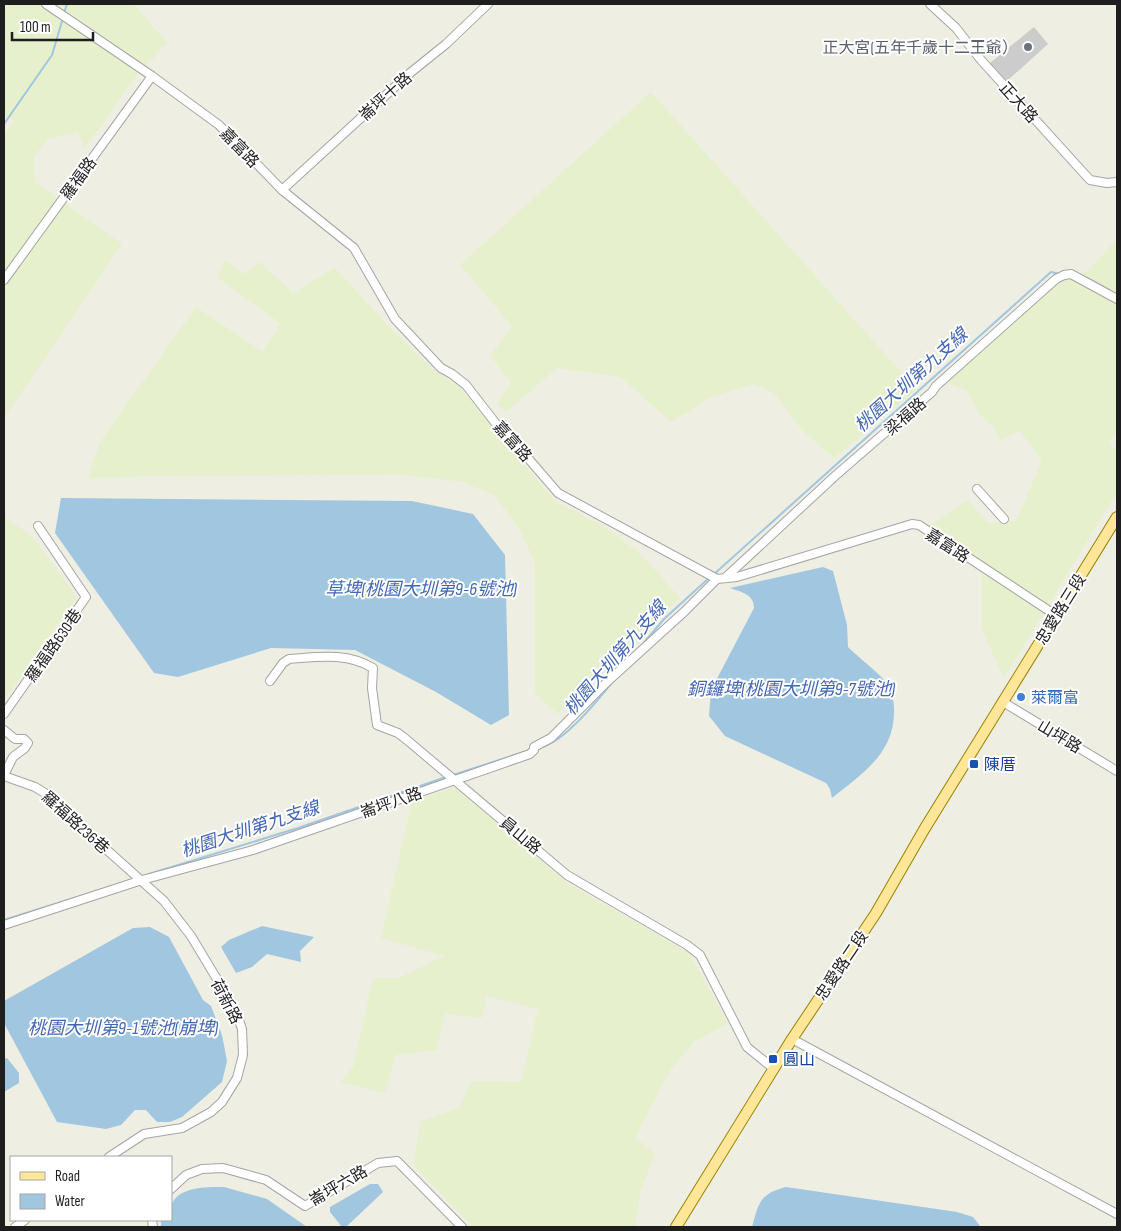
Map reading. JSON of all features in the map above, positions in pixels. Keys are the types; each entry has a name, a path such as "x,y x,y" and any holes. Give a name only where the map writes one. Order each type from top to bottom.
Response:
{"main road":[{"name":"忠愛路三段","path":"1003,702 1117,517"},
{"name":"忠愛路二段","path":"676,1227 792,1039 876,913 925,828 1003,702"}],"street":[{"name":"嘉富路","path":"46,4 152,76 219,125 282,190 354,248 395,319 441,368 466,385 497,425 558,493 721,578 737,577 912,524 918,526 1057,616"},
{"name":"崙坪十路","path":"282,190 410,73 446,44 488,4"},
{"name":"正大路","path":"930,4 956,28 982,60 1090,180 1107,183 1117,182"},
{"name":"羅福路","path":"4,280 152,76"},
{"name":"梁福路","path":"721,578 932,392 936,386 1056,279 1071,274 1117,298"},
{"path":"976,489 1004,519"},
{"name":"羅福路630巷","path":"4,714 86,598 38,526"},
{"name":"崙坪八路","path":"4,925 142,880 253,850 530,754 534,747 551,738 608,681 721,578"},
{"name":"員山路","path":"270,682 283,662 289,658 334,656 364,663 373,668 372,688 377,724 398,733 567,875 687,945 700,955 747,1047 774,1069"},
{"name":"山坪路","path":"1003,702 1117,771"},
{"path":"4,730 15,739 24,739 28,743 25,748 13,757 4,775"},
{"name":"羅福路236巷","path":"4,775 48,795 142,880"},
{"name":"荷新路","path":"111,1156 144,1134 182,1128 211,1112 222,1102 237,1078 243,1055 242,1028 235,1009 186,929 164,902 142,880"},
{"path":"792,1039 1117,1214"},
{"name":"崙坪六路","path":"172,1188 186,1175 202,1169 223,1168 266,1180 305,1206 378,1163 396,1161 462,1227"}],"shaded area":[{"path":"1034,27 1048,44 1007,81 990,63"}],"green space":[{"path":"4,4 134,4 167,43 137,75 84,149 78,132 47,139 34,157 35,182 122,244 4,418 4,278 8,272 4,268 4,136 14,122 4,114"},
{"path":"651,92 917,390 834,458 802,430 774,393 754,384 711,397 671,422 621,377 557,368 506,412 497,404 511,382 490,356 512,326 460,265"},
{"path":"1117,239 1117,429 1108,443 1117,450 1117,492 1004,678 982,630 982,562 928,526 968,500 988,523 1016,521 1042,461 1020,431 1000,440 994,427 979,414 967,390 947,383 1059,281 1088,271"},
{"path":"225,260 243,274 260,262 293,293 335,268 392,330 433,369 457,384 555,501 601,525 638,551 680,598 558,714 535,694 535,562 518,527 494,495 463,482 405,475 88,478 100,442 196,307 262,351 281,324 217,277"},
{"path":"4,517 32,536 77,597 4,700"},
{"path":"455,787 566,882 689,953 728,1023 694,1042 671,1069 635,1137 655,1154 641,1189 635,1227 473,1227 413,1165 421,1121 459,1108 472,1081 521,1082 538,1009 486,996 482,1018 445,1014 436,1050 396,1055 385,1093 341,1082 353,1067 373,978 399,978 444,956 381,938 412,801"}],"water":[{"name":"草埤(桃園大圳第9-6號池)","path":"61,498 412,501 473,514 505,555 509,715 491,725 436,692 355,650 271,648 178,677 154,673 55,533"},
{"name":"銅鑼埤(桃園大圳第9-7號池)","path":"823,567 833,571 847,625 848,647 888,684 892,693 894,707 893,725 883,750 865,771 832,798 826,783 725,736 709,716 711,690 754,608 749,597 742,592 730,588"},
{"path":"262,926 314,937 300,951 301,962 267,954 252,967 236,973 221,947 229,940"},
{"name":"桃園大圳第9-1號池(崩埤)","path":"150,927 169,937 203,1000 211,1006 222,1035 227,1061 222,1082 182,1117 170,1122 157,1122 146,1110 135,1110 121,1125 106,1129 57,1122 4,1023 4,1001 133,928"},
{"path":"7,1058 19,1073 19,1083 4,1092 4,1059"},
{"path":"370,1184 378,1184 383,1192 346,1227 342,1227 330,1212 330,1207"},
{"path":"224,1187 267,1199 307,1227 161,1227 161,1221 172,1221 172,1205 179,1195 193,1189"},
{"path":"786,1187 957,1212 973,1217 981,1227 752,1227 756,1212 765,1196"}],"waterway":[{"path":"64,13 67,4"},
{"path":"4,124 52,55 63,18"},
{"name":"桃園大圳第九支線","path":"713,575 1051,272 1060,274"},
{"name":"桃園大圳第九支線","path":"1087,278 1109,290"},
{"name":"桃園大圳第九支線","path":"642,645 664,619 709,578"},
{"name":"桃園大圳第九支線","path":"539,748 549,744 569,730 590,709 614,680"},
{"name":"桃園大圳第九支線","path":"453,775 530,750"},
{"name":"桃園大圳第九支線","path":"149,874 298,828 446,777"},
{"name":"桃園大圳第九支線","path":"4,920 116,885"}],"place":[{"name":"正大宮(五年千歲十二王爺）","path":"1028,47"},
{"name":"萊爾富","path":"1021,697"},
{"name":"陳厝","path":"974,764"},
{"name":"圓山","path":"773,1059"}]}
